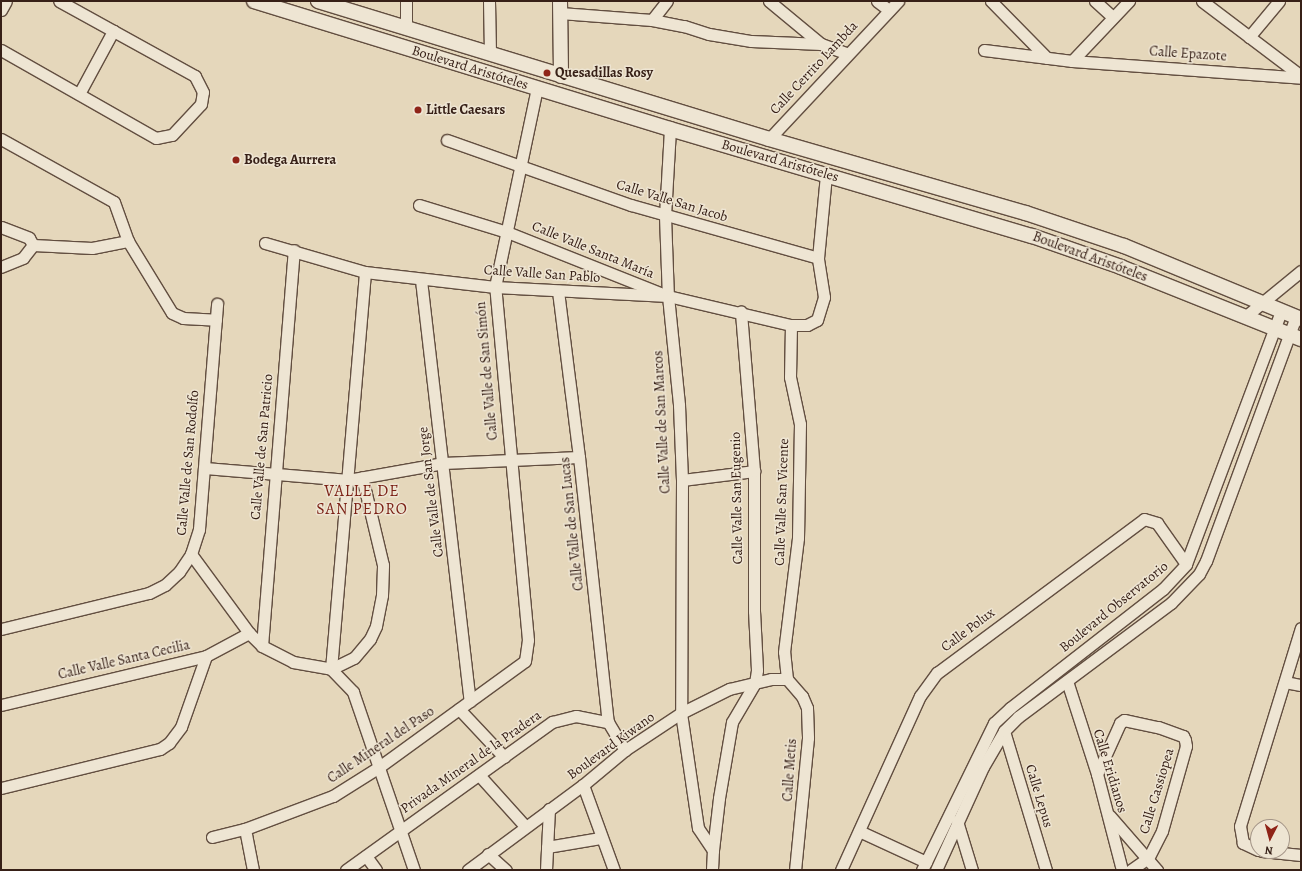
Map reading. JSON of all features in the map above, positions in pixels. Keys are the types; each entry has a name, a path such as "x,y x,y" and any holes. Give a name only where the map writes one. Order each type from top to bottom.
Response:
{"street":[{"path":"1,10 6,1"},
{"path":"1,50 156,138 172,135 201,104 203,92 195,76 59,1"},
{"name":"Boulevard Aristóteles","path":"254,1 670,130 1032,236 1246,316 1295,337"},
{"path":"347,1 380,12 400,27 406,1"},
{"path":"489,1 490,54"},
{"path":"652,20 668,1"},
{"path":"769,1 821,44 846,54"},
{"path":"877,1 889,10"},
{"name":"Calle Cerrito Lambda","path":"769,139 846,54 898,1"},
{"path":"991,1 1047,58"},
{"path":"1095,1 1114,17"},
{"path":"1072,61 1129,1"},
{"path":"1202,1 1301,77"},
{"path":"1249,37 1279,1"},
{"path":"312,19 323,2"},
{"name":"Boulevard Aristóteles","path":"323,2 400,27 769,139 1026,213 1124,246 1298,318"},
{"path":"561,76 560,7 652,20 684,26 709,34 751,41 821,44"},
{"path":"79,94 113,31"},
{"name":"Calle Epazote","path":"984,50 1072,61 1301,77"},
{"name":"Calle Valle de San Simón","path":"527,655 528,640 510,461 495,287 519,166 537,88"},
{"path":"670,130 676,111"},
{"name":"Calle Valle de San Marcos","path":"670,130 665,216 668,296 679,405 682,480 681,713 698,828 713,850"},
{"path":"1,139 114,202 128,241 172,313 183,318 216,320"},
{"name":"Calle Valle San Jacob","path":"447,140 665,216 818,258"},
{"path":"818,258 826,175"},
{"name":"Calle Valle Santa María","path":"419,205 507,232 668,296"},
{"path":"1,227 29,238 33,245"},
{"path":"33,245 92,248 128,241"},
{"name":"Calle Valle San Pablo","path":"265,242 364,272 421,280 495,287 668,296 741,312 790,325 807,325 817,320 824,297 818,258"},
{"path":"1,267 28,255 33,245"},
{"name":"Calle Valle de San Patricio","path":"262,646 294,250"},
{"path":"1246,316 1301,271"},
{"path":"364,272 348,480 331,669 353,692 399,831 414,870"},
{"name":"Calle Valle de San Jorge","path":"421,280 470,701"},
{"name":"Calle Valle de San Lucas","path":"558,291 579,456 608,722 625,750"},
{"name":"Calle Valle de San Rodolfo","path":"217,304 199,529 191,554 248,633 262,646 293,662 331,669"},
{"name":"Boulevard Observatorio","path":"924,866 952,805 994,723 1010,708 1163,589 1186,564 1281,311"},
{"name":"Calle Valle San Eugenio","path":"741,312 754,471 754,611 758,641 755,683"},
{"name":"Boulevard Observatorio","path":"936,870 986,760 1004,731 1018,717 1172,603 1192,583 1206,561 1295,337 1298,318"},
{"name":"Calle Valle San Vicente","path":"787,679 784,652 798,538 800,424 790,377 790,325"},
{"path":"205,468 348,480 443,463 510,461 579,456"},
{"path":"682,480 754,471"},
{"path":"331,669 354,658 370,638 376,626 382,595 383,565 362,477"},
{"name":"Calle Polux","path":"841,870 920,696 937,673 1144,519 1157,523 1186,564"},
{"path":"1,629 149,593 165,586 179,572 191,554"},
{"path":"1163,589 1172,603"},
{"path":"1250,846 1243,843 1240,826 1301,628"},
{"name":"Calle Valle Santa Cecilia","path":"1,705 206,656 248,633"},
{"name":"Calle Mineral del Paso","path":"212,837 246,829 332,796 379,768 520,666 527,655"},
{"path":"1,788 165,746 181,727 206,656"},
{"name":"Boulevard Kiwano","path":"468,870 525,826 583,785 625,750 681,713 729,689 771,678 787,679"},
{"name":"Calle Metis","path":"787,679 802,696 807,708 808,738 795,870"},
{"name":"Calle Eridianos","path":"1067,681 1097,774 1122,870"},
{"path":"1285,682 1301,685"},
{"path":"712,870 719,798 732,722 755,683"},
{"path":"459,709 504,757"},
{"name":"Privada Mineral de la Pradera","path":"346,870 560,718 576,716 608,722"},
{"name":"Calle Cassiopea","path":"1097,774 1120,723 1124,720 1129,719 1183,736 1186,746 1162,831 1148,858 1131,870"},
{"name":"Calle Lepus","path":"1004,731 1046,870"},
{"path":"479,775 525,826"},
{"path":"583,785 593,807 600,838 614,870"},
{"path":"952,805 972,870"},
{"path":"546,870 549,809"},
{"name":"Calle Cassiopea","path":"1108,814 1157,870"},
{"path":"246,829 253,870"},
{"path":"859,831 924,866"},
{"path":"547,847 600,838"},
{"path":"488,854 506,870"},
{"path":"1290,854 1301,855"},
{"path":"366,856 376,870"}],"place":[{"name":"Quesadillas Rosy","path":"547,73"},
{"name":"Little Caesars","path":"418,110"},
{"name":"Bodega Aurrera","path":"236,160"}],"district":[{"name":"VALLE DE SAN PEDRO","path":"362,500"}]}
